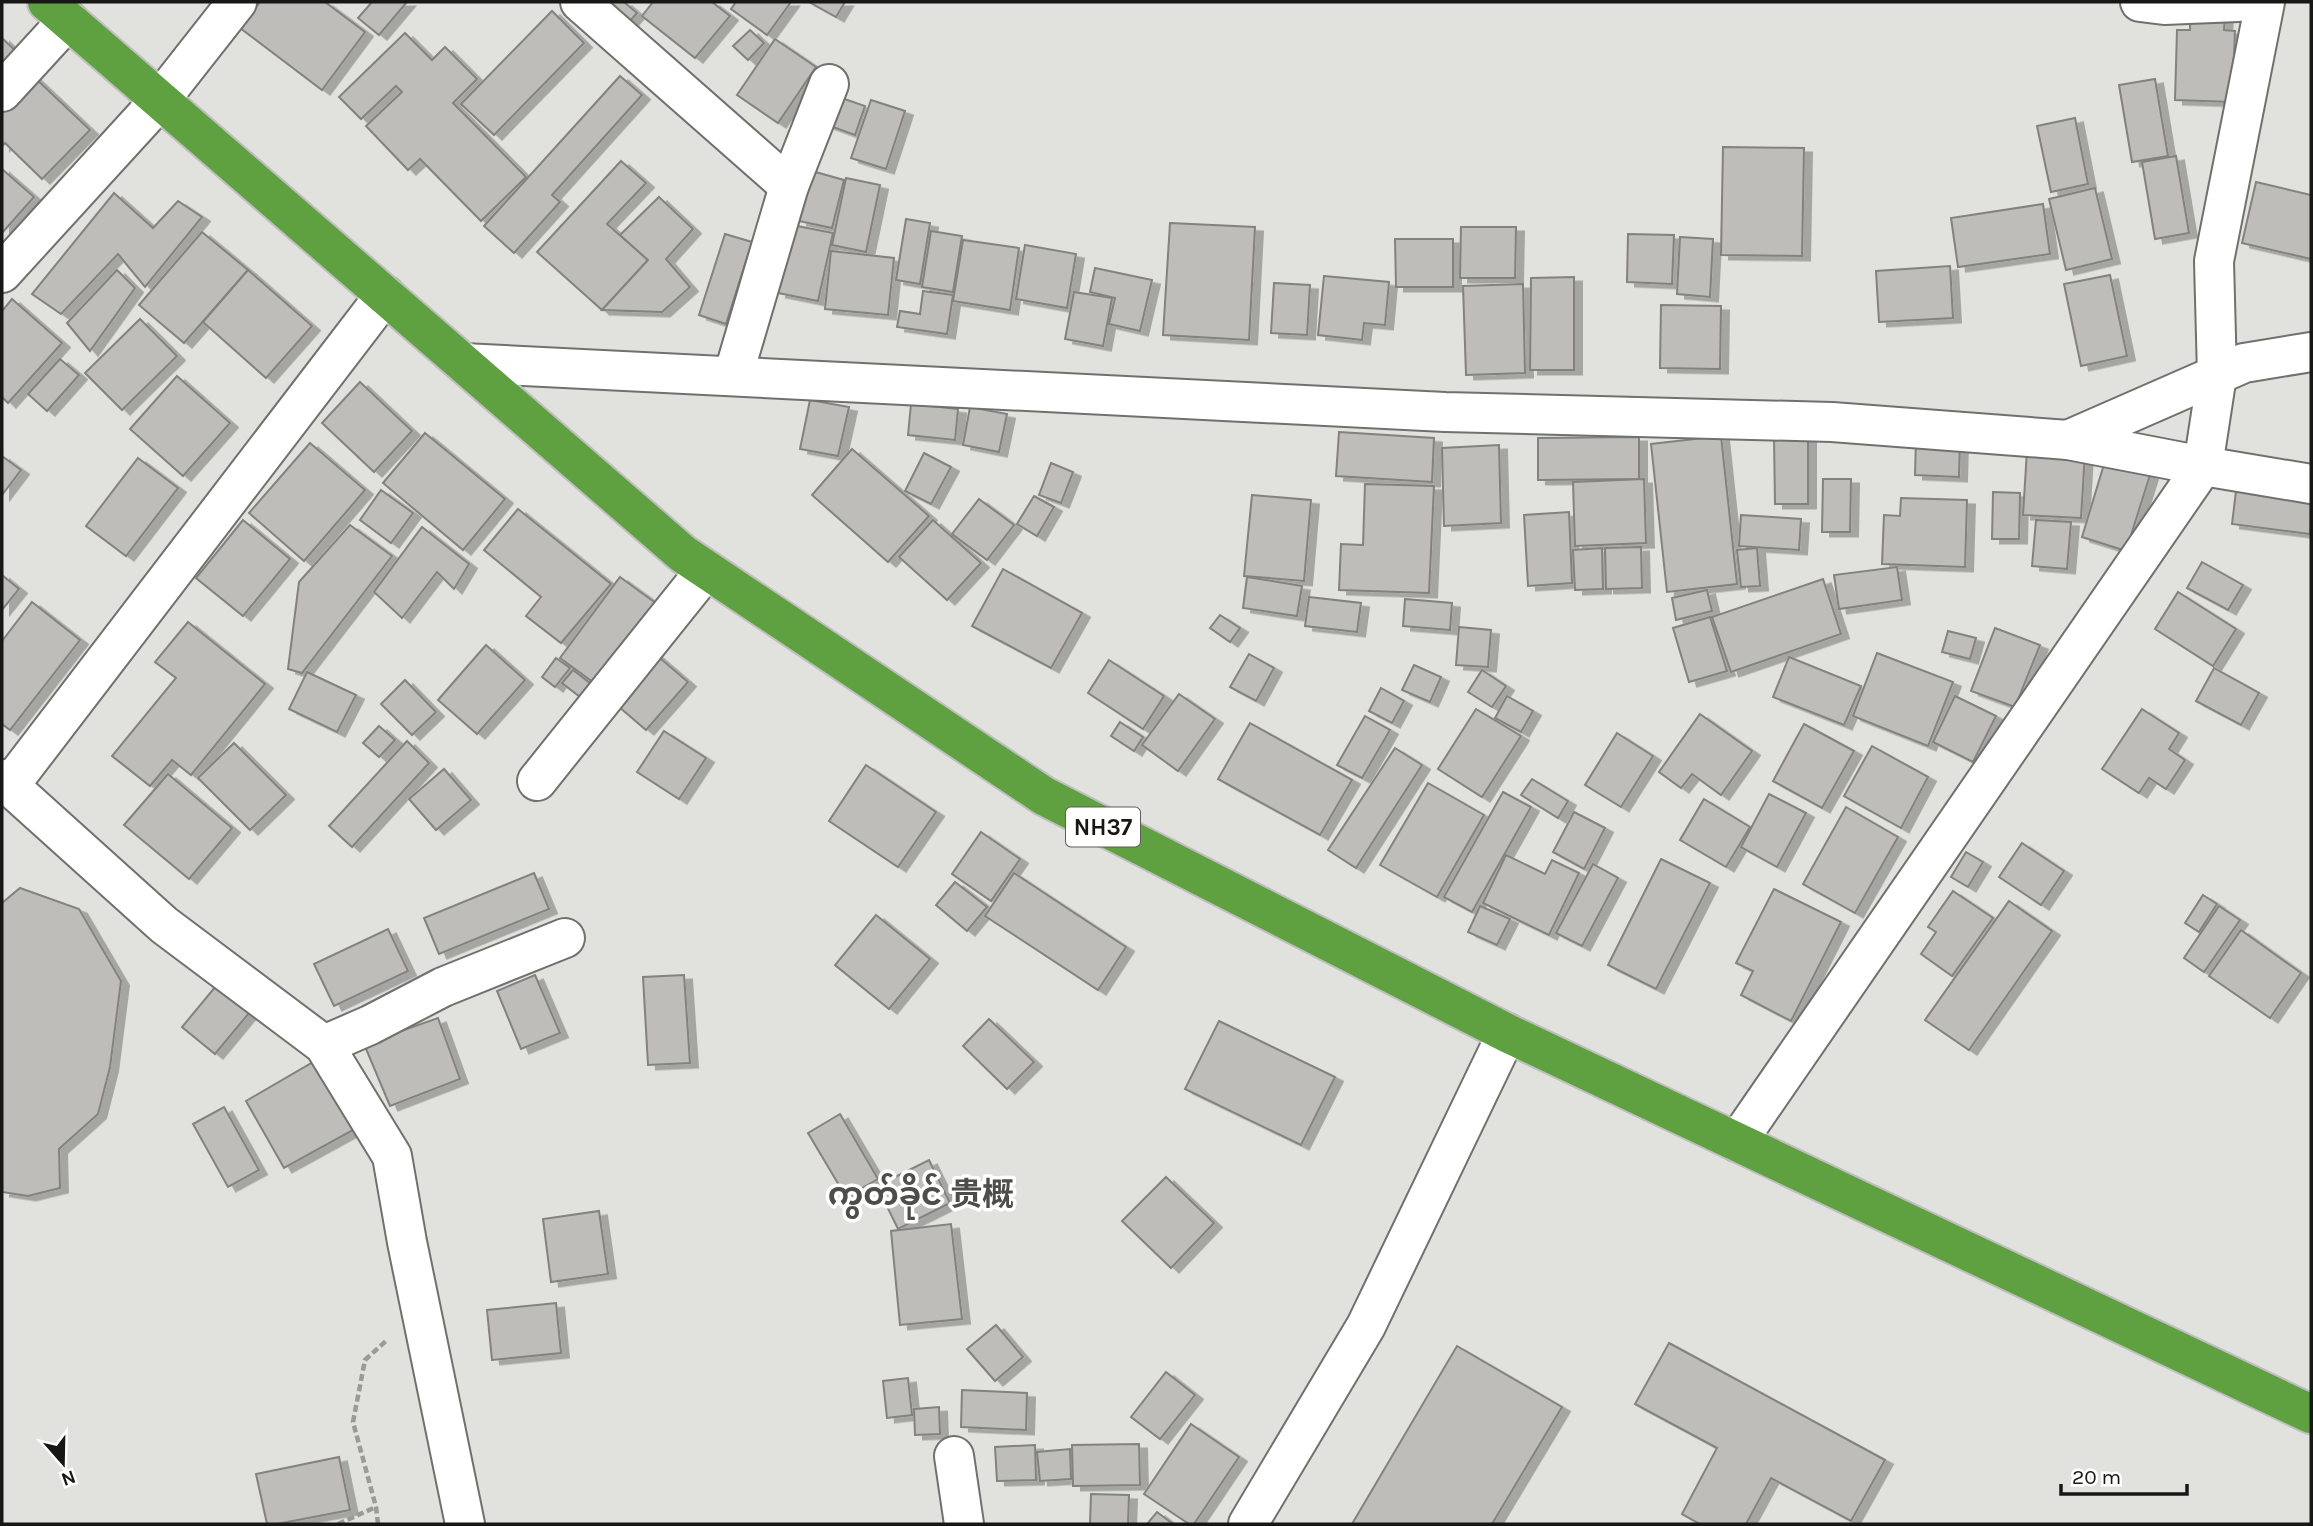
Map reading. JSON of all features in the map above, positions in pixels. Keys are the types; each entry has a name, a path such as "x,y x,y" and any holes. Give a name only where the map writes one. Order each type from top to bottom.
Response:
{"highway":[{"name":"NH37","path":"58,11 684,554 1044,796 1507,1033 2311,1414"}],"street":[{"path":"2,273 160,100 237,2"},
{"path":"580,2 789,186"},
{"path":"2140,2 2164,5 2238,2"},
{"path":"1737,1142 2203,466 2217,375 2214,261 2265,2"},
{"path":"2,92 58,11"},
{"path":"733,376 789,186 829,84"},
{"path":"385,295 6,782 164,925 324,1045 392,1156 464,1524"},
{"path":"2067,440 2244,363 2311,352"},
{"path":"463,363 1445,412 1832,422 2067,440 2311,484"},
{"path":"537,781 706,570"},
{"path":"324,1045 370,1025 443,987 565,938"},
{"path":"1248,1524 1366,1326 1507,1033"},
{"path":"954,1456 964,1524"}],"path":[{"path":"378,1524 376,1507 353,1422 365,1360 420,1310"},
{"path":"338,1524 376,1507"}],"building":[{"path":"260,2 325,2 365,32 322,90 240,28"},
{"path":"372,2 407,2 379,35 358,18"},
{"path":"586,2 624,2 637,13 621,31"},
{"path":"653,2 712,2 730,16 695,58 642,16"},
{"path":"736,2 791,2 767,35 731,9"},
{"path":"809,2 845,2 836,17"},
{"path":"552,11 584,43 494,135 461,104"},
{"path":"2190,15 2225,15 2224,30 2235,31 2232,102 2175,100 2177,30 2190,30"},
{"path":"750,30 764,43 748,60 733,46"},
{"path":"405,33 432,60 445,47 477,79 453,103 526,177 481,221 420,159 408,170 366,126 402,92 396,86 361,119 339,97"},
{"path":"2,38 21,56 2,76"},
{"path":"775,39 816,67 778,123 737,95"},
{"path":"33,76 90,130 42,179 5,143 2,146 2,108"},
{"path":"620,76 642,95 552,195 560,202 514,253 484,226"},
{"path":"2155,79 2168,156 2132,162 2119,85"},
{"path":"833,95 865,106 855,135 822,123"},
{"path":"871,100 905,111 886,169 851,158"},
{"path":"2075,118 2088,184 2051,192 2037,126"},
{"path":"1723,147 1804,148 1802,256 1721,255"},
{"path":"2176,156 2189,233 2155,239 2142,162"},
{"path":"621,161 646,183 607,224 648,260 602,310 537,252"},
{"path":"2,169 34,197 2,233"},
{"path":"812,171 844,180 832,228 799,221"},
{"path":"846,178 880,185 866,252 832,245"},
{"path":"2256,182 2311,195 2311,259 2242,243"},
{"path":"2095,188 2112,259 2066,270 2049,199"},
{"path":"114,193 153,228 178,201 202,217 145,287 118,254 61,314 32,294"},
{"path":"659,197 693,229 666,259 690,287 662,312 602,310 648,260 620,235"},
{"path":"2043,204 2050,254 1958,267 1951,218"},
{"path":"906,219 930,223 920,284 896,280"},
{"path":"1170,223 1255,227 1249,340 1163,335"},
{"path":"792,225 833,233 818,301 778,293"},
{"path":"1461,227 1516,227 1515,278 1460,278"},
{"path":"931,231 962,236 953,292 922,287"},
{"path":"202,232 248,270 184,343 139,305"},
{"path":"725,234 752,242 726,324 699,315"},
{"path":"1628,234 1674,235 1672,284 1627,282"},
{"path":"1680,237 1713,239 1710,297 1677,294"},
{"path":"1395,239 1453,239 1453,287 1396,287"},
{"path":"963,240 1019,248 1010,310 953,301"},
{"path":"1025,245 1076,254 1067,308 1016,299"},
{"path":"831,251 894,258 888,315 825,309"},
{"path":"1950,266 1953,318 1879,322 1876,271"},
{"path":"1095,268 1152,280 1140,331 1109,324 1115,298 1090,292"},
{"path":"117,270 135,288 90,351 67,323"},
{"path":"248,270 312,326 266,378 203,322"},
{"path":"2110,275 2127,356 2081,366 2064,284"},
{"path":"1324,276 1389,282 1385,325 1364,323 1362,340 1318,335"},
{"path":"1574,277 1574,370 1530,370 1531,278"},
{"path":"1274,283 1310,285 1307,335 1271,333"},
{"path":"1523,284 1525,373 1466,375 1463,286"},
{"path":"923,291 953,295 947,334 897,327 900,311 920,314"},
{"path":"1074,292 1112,298 1103,346 1065,339"},
{"path":"12,299 62,343 8,403 2,397 2,311"},
{"path":"1661,305 1721,306 1720,369 1660,368"},
{"path":"140,319 177,356 122,410 85,373"},
{"path":"60,359 79,375 47,411 28,394"},
{"path":"177,376 230,423 183,476 130,429"},
{"path":"360,382 412,431 374,472 322,423"},
{"path":"810,400 849,407 838,456 800,449"},
{"path":"911,404 958,409 955,440 908,435"},
{"path":"970,407 1007,414 999,452 963,445"},
{"path":"1339,432 1434,438 1432,482 1336,476"},
{"path":"425,433 505,499 463,550 383,483"},
{"path":"1721,436 1737,584 1667,592 1651,444"},
{"path":"1639,437 1639,479 1538,480 1538,438"},
{"path":"1774,438 1808,438 1808,504 1775,504"},
{"path":"1916,439 1960,441 1959,477 1915,475"},
{"path":"310,443 365,490 304,561 249,513"},
{"path":"1499,445 1501,523 1444,526 1442,448"},
{"path":"852,449 929,516 888,562 812,495"},
{"path":"2027,450 2085,453 2081,518 2023,515"},
{"path":"924,453 951,467 931,504 905,491"},
{"path":"2,456 21,470 2,495"},
{"path":"138,458 178,488 126,556 86,526"},
{"path":"2105,461 2150,475 2126,551 2082,537"},
{"path":"1051,463 1073,472 1061,503 1039,495"},
{"path":"1644,479 1646,543 1575,546 1573,482"},
{"path":"1823,479 1851,479 1850,532 1822,532"},
{"path":"2237,483 2311,493 2310,534 2232,524"},
{"path":"1365,484 1434,486 1429,593 1339,590 1341,544 1363,545"},
{"path":"381,490 413,513 391,543 360,520"},
{"path":"1993,492 2020,493 2019,539 1992,539"},
{"path":"1252,495 1311,500 1304,581 1244,576"},
{"path":"1034,496 1054,507 1037,536 1017,524"},
{"path":"1901,498 1967,500 1965,567 1882,564 1884,515 1900,516"},
{"path":"979,499 1014,525 987,560 952,534"},
{"path":"518,509 611,584 561,643 526,616 541,597 484,550"},
{"path":"1569,512 1572,583 1528,586 1524,515"},
{"path":"1741,515 1801,519 1799,550 1739,546"},
{"path":"243,520 290,559 243,616 196,578"},
{"path":"933,520 981,563 947,600 899,557"},
{"path":"2036,520 2071,522 2067,569 2032,566"},
{"path":"350,525 392,556 302,673 288,669 299,582"},
{"path":"422,527 469,564 454,589 437,572 402,618 374,592"},
{"path":"1641,547 1642,588 1606,589 1605,548"},
{"path":"1602,548 1603,589 1575,590 1573,550"},
{"path":"1757,548 1760,586 1741,587 1737,550"},
{"path":"2202,562 2243,585 2228,610 2187,588"},
{"path":"1897,567 1902,600 1839,609 1834,575"},
{"path":"1003,569 1082,613 1051,668 972,626"},
{"path":"2,575 19,589 2,610"},
{"path":"620,577 657,604 597,685 560,658"},
{"path":"1247,577 1302,586 1297,616 1243,608"},
{"path":"1823,579 1841,634 1731,672 1712,617"},
{"path":"1707,590 1712,611 1676,620 1672,598"},
{"path":"2178,592 2236,629 2213,666 2155,629"},
{"path":"1309,597 1361,603 1357,632 1305,626"},
{"path":"1405,599 1452,603 1450,630 1403,626"},
{"path":"32,602 80,640 10,730 2,724 2,641"},
{"path":"1220,615 1240,628 1230,642 1210,628"},
{"path":"1710,617 1727,671 1689,682 1673,628"},
{"path":"188,622 265,684 191,775 172,760 150,786 112,756 176,678 155,662"},
{"path":"1459,627 1491,630 1488,667 1456,665"},
{"path":"1995,628 2040,645 2015,707 1971,691"},
{"path":"1948,631 1976,638 1970,659 1942,652"},
{"path":"486,645 525,680 477,734 438,700"},
{"path":"654,653 688,682 646,730 612,701"},
{"path":"1877,653 1953,682 1928,746 1853,716"},
{"path":"1249,654 1274,668 1256,701 1230,687"},
{"path":"1789,657 1861,686 1844,725 1773,697"},
{"path":"556,658 570,668 555,687 542,677"},
{"path":"1109,660 1164,696 1143,729 1088,693"},
{"path":"1414,665 1441,677 1430,702 1402,690"},
{"path":"2214,668 2259,693 2241,725 2196,701"},
{"path":"573,670 595,687 584,700 562,683"},
{"path":"1482,670 1506,686 1492,707 1468,692"},
{"path":"307,672 356,695 337,732 289,709"},
{"path":"405,680 436,712 412,735 381,704"},
{"path":"1381,688 1404,701 1392,723 1369,711"},
{"path":"1179,694 1215,719 1178,771 1142,745"},
{"path":"1507,696 1533,711 1521,732 1495,718"},
{"path":"1955,696 1996,716 1973,762 1933,742"},
{"path":"1476,709 1521,736 1482,797 1438,769"},
{"path":"2142,709 2179,733 2169,749 2185,760 2166,789 2149,778 2139,793 2102,769"},
{"path":"1700,714 1752,751 1721,795 1692,774 1681,788 1659,772"},
{"path":"1365,716 1390,730 1362,778 1337,765"},
{"path":"1120,722 1143,737 1134,751 1111,736"},
{"path":"1250,723 1352,780 1320,835 1218,779"},
{"path":"1804,724 1854,751 1822,808 1773,781"},
{"path":"379,726 395,740 379,757 363,743"},
{"path":"664,731 706,758 679,799 637,772"},
{"path":"1617,733 1653,756 1621,807 1585,785"},
{"path":"407,741 429,763 352,847 329,826"},
{"path":"234,743 286,795 250,830 198,778"},
{"path":"1872,746 1928,777 1901,828 1844,796"},
{"path":"1395,748 1422,765 1356,868 1328,850"},
{"path":"866,765 936,812 898,867 829,821"},
{"path":"444,769 471,800 436,830 409,799"},
{"path":"168,774 232,828 189,879 124,825"},
{"path":"1532,779 1568,801 1558,818 1521,795"},
{"path":"1428,783 1484,815 1437,897 1380,865"},
{"path":"1503,792 1531,807 1472,912 1444,897"},
{"path":"1769,794 1806,813 1777,867 1741,847"},
{"path":"1704,799 1750,827 1726,867 1680,840"},
{"path":"1846,807 1898,837 1855,913 1803,884"},
{"path":"1574,812 1605,828 1584,869 1553,852"},
{"path":"981,832 1020,859 991,901 952,874"},
{"path":"2022,843 2064,871 2041,905 1999,877"},
{"path":"1966,852 1983,862 1968,887 1951,877"},
{"path":"1506,855 1545,874 1552,860 1579,873 1549,935 1483,903"},
{"path":"1661,859 1710,883 1656,989 1608,965"},
{"path":"1593,864 1618,878 1582,946 1556,933"},
{"path":"534,873 549,909 439,954 424,918"},
{"path":"1014,873 1126,947 1098,990 985,916"},
{"path":"955,882 987,907 967,931 936,905"},
{"path":"20,888 79,909 121,981 110,1067 98,1114 59,1149 60,1188 28,1196 2,1192 2,903"},
{"path":"1774,889 1841,922 1791,1021 1741,995 1753,971 1736,963"},
{"path":"1953,891 1993,918 1952,976 1921,954 1936,932 1928,927"},
{"path":"2203,895 2217,904 2199,932 2185,923"},
{"path":"2009,901 2052,931 1969,1050 1925,1020"},
{"path":"1480,906 1510,919 1497,945 1468,932"},
{"path":"2219,906 2240,920 2204,972 2184,958"},
{"path":"876,915 930,959 889,1009 835,965"},
{"path":"388,929 408,971 334,1006 314,964"},
{"path":"2241,930 2301,973 2270,1018 2209,976"},
{"path":"226,974 259,1001 215,1054 182,1027"},
{"path":"535,975 560,1033 521,1049 497,991"},
{"path":"684,975 690,1063 648,1065 643,977"},
{"path":"438,1018 460,1079 390,1106 364,1044"},
{"path":"989,1019 1034,1062 1007,1089 963,1046"},
{"path":"1219,1021 1335,1077 1301,1145 1185,1089"},
{"path":"315,1061 353,1130 284,1168 246,1101"},
{"path":"224,1107 259,1170 228,1187 193,1124"},
{"path":"840,1114 878,1179 846,1197 808,1133"},
{"path":"929,1160 950,1203 898,1229 877,1186"},
{"path":"1166,1177 1214,1223 1171,1268 1122,1221"},
{"path":"599,1211 608,1274 551,1282 543,1219"},
{"path":"951,1224 962,1319 900,1325 891,1231"},
{"path":"556,1303 561,1353 492,1360 487,1310"},
{"path":"996,1325 1023,1357 995,1381 967,1349"},
{"path":"1669,1343 1885,1460 1851,1521 1771,1478 1746,1524 1700,1524 1682,1514 1717,1448 1635,1404"},
{"path":"1457,1346 1562,1407 1492,1524 1352,1524"},
{"path":"1166,1372 1195,1395 1160,1439 1131,1417"},
{"path":"908,1378 912,1415 887,1418 883,1381"},
{"path":"962,1390 1027,1393 1026,1430 961,1427"},
{"path":"939,1407 940,1434 915,1435 914,1409"},
{"path":"1191,1424 1239,1457 1194,1524 1189,1524 1144,1494"},
{"path":"1139,1444 1140,1485 1073,1486 1072,1445"},
{"path":"1035,1445 1036,1480 997,1481 995,1447"},
{"path":"1070,1449 1071,1479 1040,1481 1037,1452"},
{"path":"339,1457 350,1510 267,1524 256,1474"},
{"path":"1091,1494 1129,1495 1128,1524 1090,1524"},
{"path":"1157,1512 1173,1524 1147,1524"}],"district":[{"name":"ကွတ်ခိုင် 贵概","path":"921,1194"}]}
